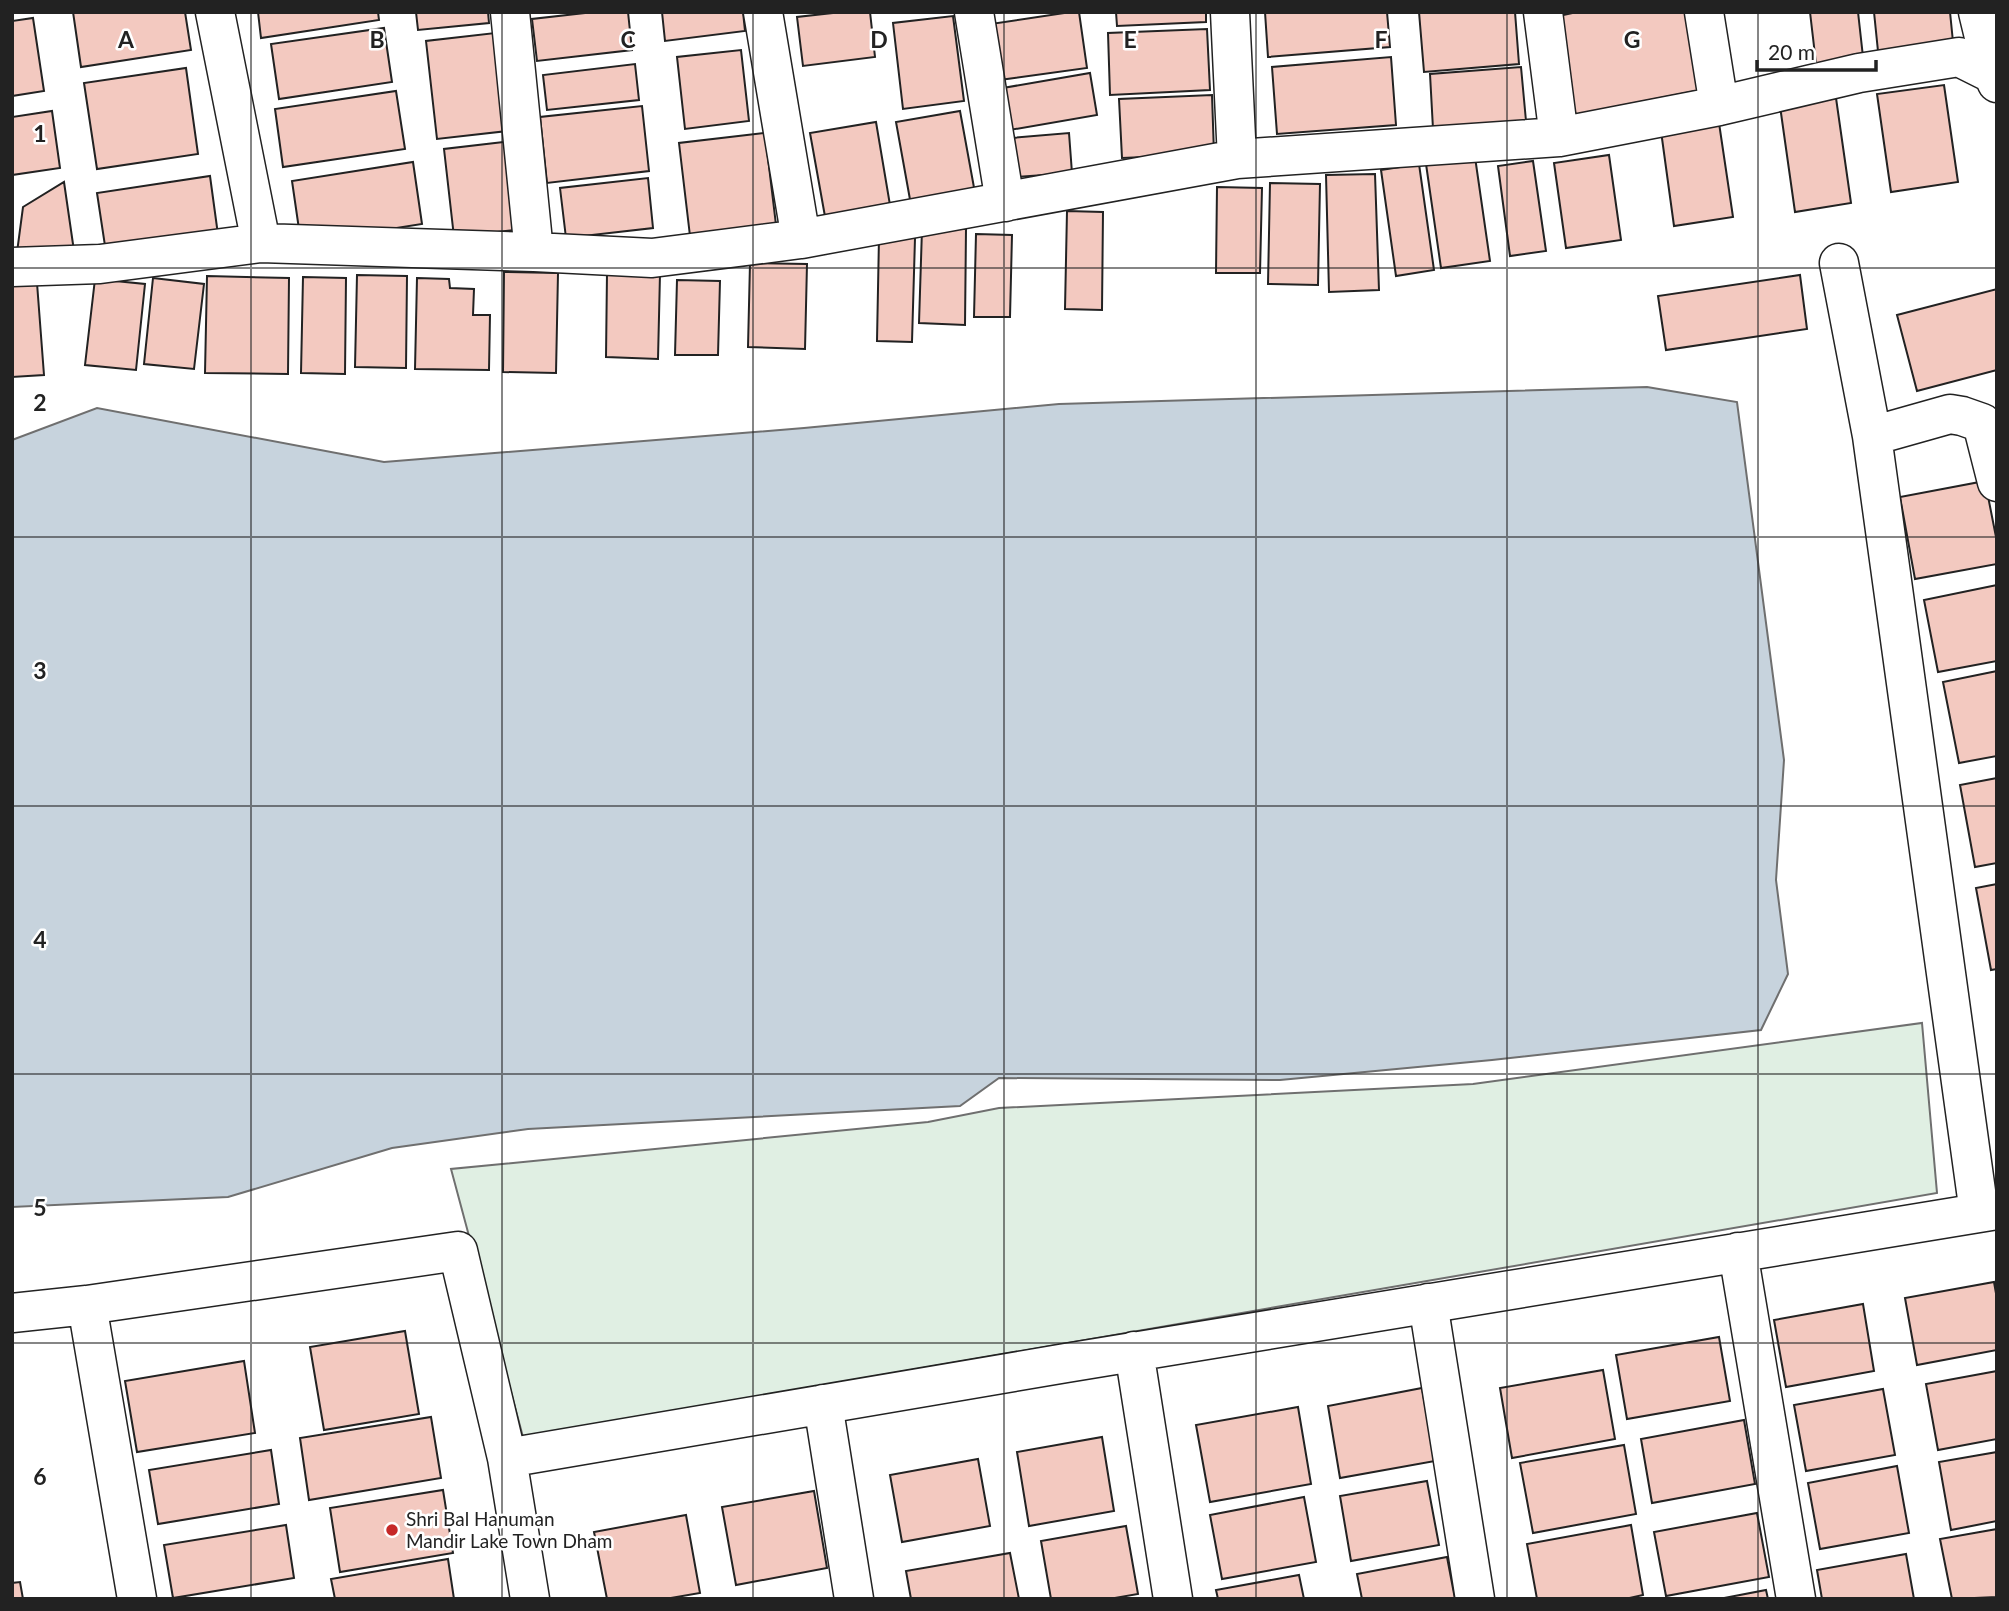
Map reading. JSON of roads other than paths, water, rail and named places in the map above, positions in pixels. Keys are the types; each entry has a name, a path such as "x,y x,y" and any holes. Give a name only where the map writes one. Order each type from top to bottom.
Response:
{"street":[{"path":"215,12 261,243"},
{"path":"510,12 534,251"},
{"path":"763,12 801,239"},
{"path":"974,12 1005,202"},
{"path":"1230,12 1237,159"},
{"path":"1543,12 1559,138"},
{"path":"1704,12 1719,106"},
{"path":"1978,12 1995,78"},
{"path":"12,267 100,264 261,243 534,251 652,258 801,239 1237,159 1559,138 1719,106 1859,73 1959,57 1995,78"},
{"path":"508,1458 1134,1351 1988,1212 1872,436 1839,263"},
{"path":"1872,436 1942,416 1962,416 1982,423 1997,482"},
{"path":"12,1313 88,1305 458,1251 508,1458 530,1599"},
{"path":"1738,1252 1796,1599"},
{"path":"1428,1303 1475,1599"},
{"path":"88,1305 137,1599"},
{"path":"1134,1351 1173,1599"},
{"path":"824,1404 855,1599"}],"place":[{"name":"Shri Bal Hanuman Mandir Lake Town Dham","path":"392,1530"}]}
